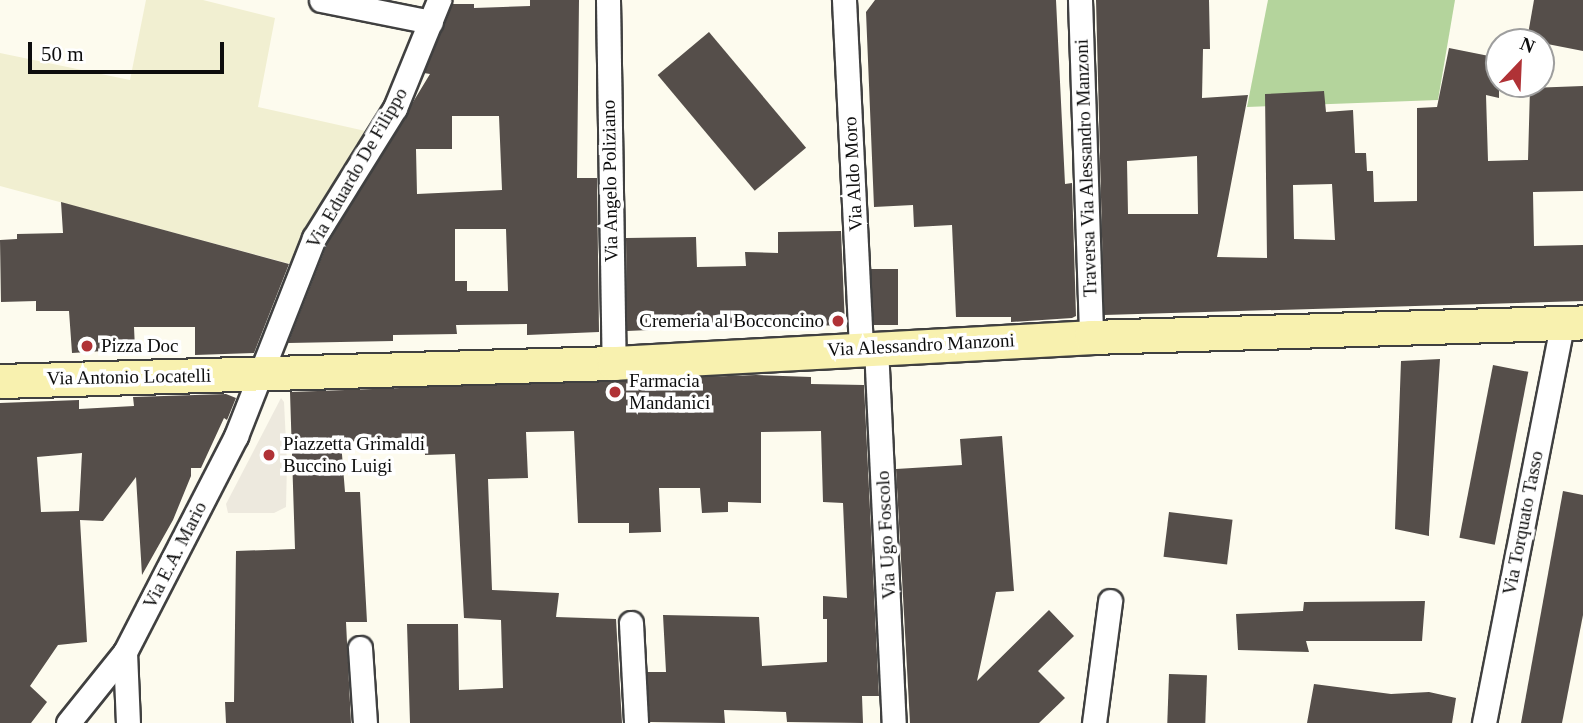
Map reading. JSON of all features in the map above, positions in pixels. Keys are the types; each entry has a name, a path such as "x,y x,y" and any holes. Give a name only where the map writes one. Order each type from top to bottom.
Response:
{"street":[{"path":"321,0 435,11"},
{"name":"Via Angelo Poliziano","path":"608,0 614,363"},
{"name":"Via Aldo Moro","path":"844,0 869,347"},
{"name":"Traversa Via Alessandro Manzoni","path":"1080,0 1091,337"},
{"name":"Via Eduardo De Filippo","path":"258,374 314,238 395,108 435,11"},
{"name":"Via Alessandro Manzoni","path":"258,374 614,363 1091,337 1573,323"},
{"name":"Via Torquato Tasso","path":"1484,723 1573,323"},
{"name":"Via Ugo Foscolo","path":"869,347 894,723"},
{"name":"Via Antonio Locatelli","path":"0,381 258,374"},
{"name":"Via E.A. Mario","path":"68,723 125,652 236,436 258,374"},
{"path":"1094,723 1110,601"},
{"path":"631,623 636,723"},
{"path":"360,648 365,723"},
{"path":"125,652 128,723"}],"shaded area":[{"path":"146,0 203,0 275,18 258,107 370,132 298,266 0,186 0,53 130,80"},
{"name":"Piazzetta Grimaldi Buccino Luigi","path":"281,398 284,402 287,463 286,507 274,513 228,513 226,504"}],"green space":[{"path":"1268,0 1455,0 1438,100 1247,107"}],"building":[{"path":"530,0 579,0 577,178 597,178 599,332 527,335 527,324 456,325 457,334 393,335 393,341 288,343 327,244 430,74 424,73 452,4 474,4 474,8 530,6","holes":["452,116 499,116 502,190 417,194 416,149 452,149","455,229 506,229 508,291 467,291 467,281 455,281"]},
{"path":"875,0 1056,0 1065,184 1072,183 1076,316 1011,322 1011,317 956,317 952,225 914,227 913,205 874,207 866,12"},
{"path":"1096,0 1209,0 1210,49 1203,49 1202,98 1248,95 1217,257 1267,258 1265,94 1324,91 1326,112 1353,110 1355,153 1366,153 1367,171 1373,171 1374,202 1417,201 1417,108 1437,107 1449,48 1485,55 1488,161 1528,160 1530,98 1555,98 1555,87 1583,86 1583,191 1533,192 1534,246 1583,245 1583,301 1104,315","holes":["1197,156 1198,214 1128,214 1127,161","1332,184 1335,240 1294,239 1293,185"]},
{"path":"1534,0 1583,0 1583,51 1555,46 1555,28 1529,28"},
{"path":"709,32 806,148 755,191 658,75"},
{"path":"61,202 289,264 254,353 195,355 195,327 134,327 135,349 72,353 69,311 36,311 36,301 1,302 0,240 17,239 17,234 63,233"},
{"path":"841,231 845,326 779,324 627,331 626,238 696,237 697,267 746,266 745,252 778,253 778,232"},
{"path":"871,269 898,269 898,325 871,325"},
{"path":"1440,359 1429,536 1395,529 1401,361"},
{"path":"1493,365 1528,372 1495,545 1459,538"},
{"path":"756,375 811,377 811,384 864,385 879,696 862,696 863,723 787,722 786,712 724,710 725,723 650,722 647,672 666,672 663,615 759,617 762,666 827,662 827,619 823,619 823,596 847,598 843,503 823,502 821,431 761,432 761,503 728,502 728,512 702,513 700,488 659,488 661,532 629,533 629,523 578,523 574,431 526,432 528,478 488,479 492,590 559,593 556,617 616,619 622,723 410,723 407,624 458,624 459,690 503,688 501,620 464,618 455,454 425,455 424,439 341,442 345,492 360,492 367,622 346,622 351,723 226,723 225,702 234,702 236,551 295,549 290,392"},
{"path":"226,394 236,398 201,468 191,468 191,476 173,520 142,575 136,477 103,521 80,520 87,642 58,645 30,686 47,702 31,723 0,723 0,403 79,400 79,409 134,406 133,397","holes":["82,453 79,511 41,512 37,457"]},
{"path":"1002,436 1014,591 996,592 977,681 1049,610 1074,636 1038,671 1065,698 1039,723 910,723 896,469 962,465 960,439"},
{"path":"1563,491 1583,495 1583,615 1562,723 1521,723"},
{"path":"1169,512 1233,520 1227,564 1164,557"},
{"path":"1425,601 1422,641 1306,641 1309,652 1238,650 1236,614 1303,611 1304,602"},
{"path":"1169,674 1207,675 1205,723 1167,723"},
{"path":"1314,684 1391,694 1429,692 1456,698 1452,723 1307,723"}],"place":[{"name":"Cremeria al Bocconcino","path":"838,321"},
{"name":"Pizza Doc","path":"87,346"},
{"name":"Farmacia Mandanici","path":"615,392"},
{"name":"Piazzetta Grimaldi Buccino Luigi","path":"269,455"}]}
